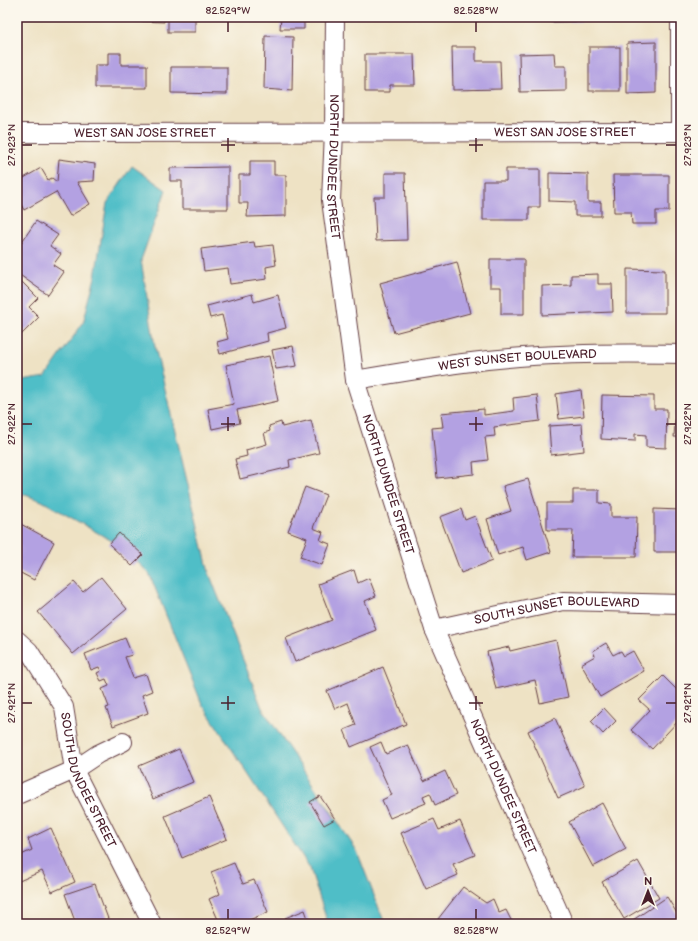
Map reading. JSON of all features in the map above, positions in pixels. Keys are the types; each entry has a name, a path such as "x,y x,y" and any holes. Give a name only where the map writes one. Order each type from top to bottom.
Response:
{"street":[{"name":"NORTH DUNDEE STREET","path":"335,17 334,132 331,200 355,380 434,629 564,924"},
{"path":"680,17 680,132"},
{"name":"WEST SAN JOSE STREET","path":"17,134 680,132"},
{"name":"WEST SUNSET BOULEVARD","path":"355,380 464,363 539,356 681,354"},
{"name":"SOUTH SUNSET BOULEVARD","path":"434,629 563,601 679,606"},
{"name":"SOUTH DUNDEE STREET","path":"17,640 28,651 64,707 74,770 152,924"},
{"path":"17,795 74,770 98,754 123,742"}],"water":[{"path":"132,166 166,190 141,260 155,347 209,573 262,708 357,851 385,924 328,924 310,868 202,704 149,573 119,545 42,501 17,492 17,382 45,377 83,323 95,277 107,203"}],"building":[{"path":"101,17 121,17 115,21"},
{"path":"140,17 164,17 164,22 140,21"},
{"path":"168,17 195,17 195,32 168,32"},
{"path":"281,17 304,17 304,29 280,29"},
{"path":"551,17 593,17 593,21 551,22"},
{"path":"265,36 293,37 292,91 264,89"},
{"path":"656,42 656,93 627,94 627,43"},
{"path":"452,47 476,47 476,61 500,61 501,89 453,90"},
{"path":"589,47 620,47 620,91 589,91"},
{"path":"108,53 121,53 121,65 147,65 147,88 95,88 95,65 108,65"},
{"path":"554,53 555,66 566,66 566,91 520,92 519,54"},
{"path":"365,54 414,54 415,85 390,85 390,92 365,92"},
{"path":"171,67 227,67 227,94 171,93"},
{"path":"59,159 95,164 94,181 77,182 90,204 70,216 56,192 24,210 17,197 17,182 41,168 48,180 52,178 57,182"},
{"path":"250,161 274,161 274,175 286,175 286,216 247,217 248,203 239,203 239,175 250,175"},
{"path":"228,167 228,209 182,209 182,181 170,181 170,168"},
{"path":"506,169 540,169 540,207 529,207 529,220 483,220 483,181 506,181"},
{"path":"385,173 405,173 407,240 376,241 374,197 385,197"},
{"path":"549,173 588,174 588,202 601,202 601,216 575,216 575,202 549,201"},
{"path":"613,175 669,175 669,211 656,211 656,224 632,224 631,212 614,212"},
{"path":"36,221 58,235 50,246 61,254 53,265 64,272 48,295 17,273 17,240 21,243"},
{"path":"254,242 255,247 273,245 276,265 266,267 267,279 230,284 228,268 204,271 201,249"},
{"path":"490,259 524,259 524,314 501,314 501,287 490,287"},
{"path":"457,262 470,313 394,333 380,283"},
{"path":"627,269 665,270 665,313 627,313"},
{"path":"598,274 598,284 612,284 613,312 542,315 542,286 571,285 571,275"},
{"path":"680,274 681,303 679,303"},
{"path":"18,278 38,298 29,307 39,317 17,339"},
{"path":"252,294 254,302 278,295 286,328 267,333 268,341 220,354 217,342 228,339 222,315 210,318 207,306"},
{"path":"293,346 297,366 276,369 272,350"},
{"path":"269,356 278,401 237,410 240,423 212,429 208,409 234,404 226,365"},
{"path":"581,390 584,416 559,419 556,394"},
{"path":"537,395 540,421 494,427 495,436 485,437 488,460 473,462 474,474 437,478 432,428 443,427 441,413 484,409 484,415 514,411 513,398"},
{"path":"602,395 654,396 654,409 667,409 666,448 646,447 646,435 635,434 635,441 601,439"},
{"path":"676,410 681,411 681,437 674,437"},
{"path":"311,420 319,453 289,460 290,467 240,479 235,459 247,456 246,450 267,444 264,433 270,431 269,426 281,422 282,427"},
{"path":"582,424 584,451 551,455 549,426"},
{"path":"528,479 551,552 527,560 523,547 498,555 487,519 511,511 503,486"},
{"path":"305,487 326,495 313,528 323,532 320,540 330,544 322,565 300,557 307,538 288,531"},
{"path":"573,490 599,490 599,503 611,504 611,517 637,517 636,557 572,557 573,530 547,530 547,503 573,503"},
{"path":"461,509 465,520 475,516 492,561 461,573 440,517"},
{"path":"654,509 681,510 681,552 654,552"},
{"path":"17,522 54,542 34,580 17,571"},
{"path":"119,533 143,555 132,566 109,544"},
{"path":"354,570 358,583 369,578 376,596 365,601 376,630 295,662 286,638 332,620 318,584"},
{"path":"101,577 127,609 73,654 38,612 74,582 83,592"},
{"path":"125,638 132,655 125,657 133,678 146,674 152,691 142,695 148,713 113,726 106,708 109,707 102,689 109,686 106,679 101,681 97,673 101,671 99,667 91,670 85,654"},
{"path":"556,640 568,697 540,703 535,680 496,689 487,652 509,647 510,651"},
{"path":"606,643 613,655 621,651 624,656 633,651 644,671 600,697 581,664 595,656 593,651"},
{"path":"383,667 406,724 351,747 344,730 356,725 348,703 335,709 327,691"},
{"path":"663,676 678,691 681,688 681,720 680,719 652,749 631,730 650,710 639,700"},
{"path":"604,708 616,721 603,734 591,721"},
{"path":"555,718 585,786 558,798 528,731"},
{"path":"381,742 386,754 408,745 424,781 445,771 456,795 435,805 430,793 423,796 426,803 390,818 382,800 392,795 370,747"},
{"path":"179,749 193,782 153,799 139,766"},
{"path":"320,796 335,819 324,825 310,802"},
{"path":"209,797 227,839 182,858 165,816"},
{"path":"602,803 626,849 593,867 569,822"},
{"path":"434,819 439,830 460,821 475,855 453,864 458,875 426,889 401,833"},
{"path":"51,828 75,882 52,892 42,871 17,882 17,857 32,850 28,839"},
{"path":"638,861 659,898 624,919 602,882"},
{"path":"234,863 243,884 254,880 268,912 240,924 220,924 209,899 220,894 211,872"},
{"path":"95,884 110,924 76,924 65,894"},
{"path":"463,887 486,903 493,899 499,913 506,910 513,924 445,924 438,919"},
{"path":"667,897 681,920 681,924 635,924 633,920"},
{"path":"305,910 310,924 288,924 285,918"}]}
